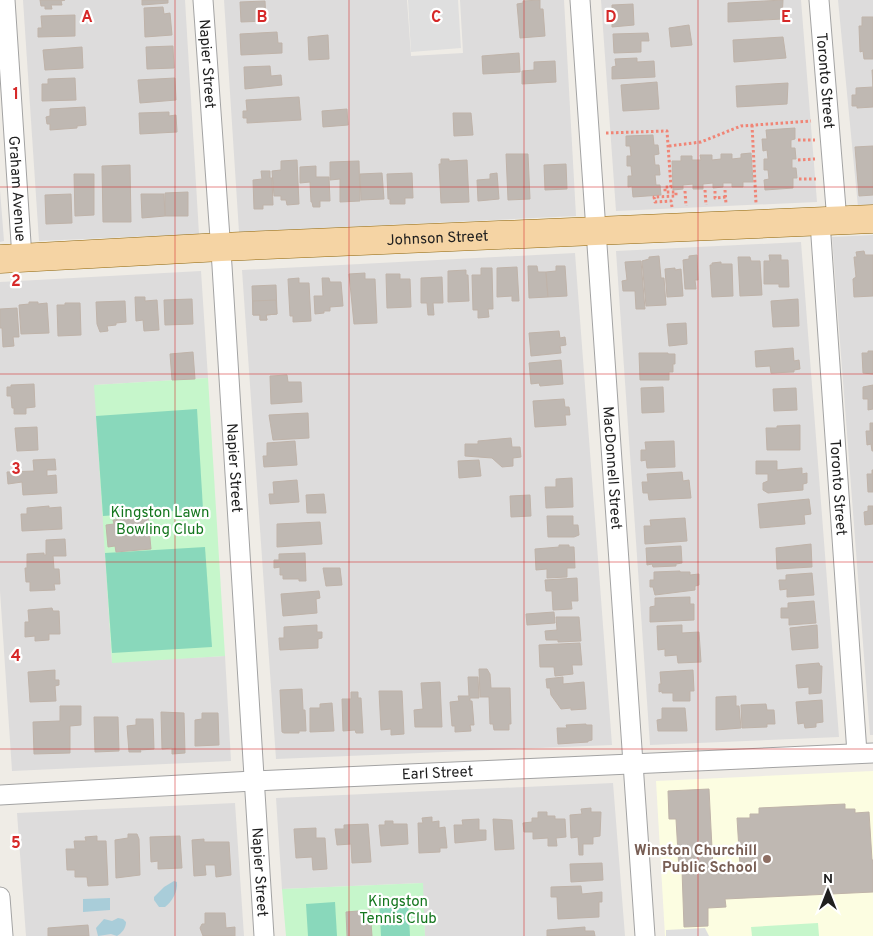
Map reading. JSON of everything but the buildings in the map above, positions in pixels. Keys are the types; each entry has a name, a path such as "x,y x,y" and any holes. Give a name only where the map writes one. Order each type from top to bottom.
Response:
{"main road":[{"name":"Johnson Street","path":"11,258 221,247 873,220"}],"street":[{"name":"Graham Avenue","path":"5,0 11,258"},
{"name":"Napier Street","path":"204,0 264,936"},
{"name":"MacDonnell Street","path":"580,0 644,936"},
{"name":"Toronto Street","path":"819,0 828,222 865,753"},
{"name":"Earl Street","path":"0,795 253,781 865,753"},
{"path":"0,897 3,936"}],"path":[{"path":"669,146 701,142 735,128 752,124 814,121"},
{"path":"752,124 755,190"},
{"path":"602,134 665,130 668,134 671,187 665,187 665,192 676,192 676,196 654,197 655,202 671,201 672,215"},
{"path":"798,140 816,140"},
{"path":"798,160 817,159"},
{"path":"799,179 819,179"},
{"path":"715,191 715,198 726,197"}],"shaded area":[{"path":"23,0 185,0 199,234 39,241"},
{"path":"224,0 407,0 411,56 463,53 460,0 564,0 576,216 239,232"},
{"path":"408,0 458,0 461,48 411,52"},
{"path":"601,0 801,0 817,202 616,211"},
{"path":"838,0 873,0 873,207 858,207"},
{"path":"0,190 4,241 0,242"},
{"path":"873,235 873,735 870,735 832,237"},
{"path":"801,242 839,737 650,745 616,251"},
{"path":"575,253 612,745 276,759 242,270"},
{"path":"201,271 208,378 95,385 112,662 225,656 231,761 12,771 0,591 0,282"},
{"name":"Winston Churchill Public School","path":"873,771 873,936 665,936 656,781"},
{"path":"613,783 625,936 425,936 422,883 282,889 276,798"},
{"path":"235,803 244,936 26,936 17,813"},
{"path":"705,928 709,936 666,936 666,930"}],"green space":[{"name":"Kingston Lawn Bowling Club","path":"208,378 225,656 112,663 94,385"},
{"path":"197,409 203,509 103,516 96,416"},
{"path":"205,547 212,647 112,653 105,553"},
{"name":"Kingston Tennis Club","path":"423,883 425,936 286,936 282,889"},
{"path":"408,899 410,936 381,936 379,901"},
{"path":"335,902 337,936 308,936 306,904"},
{"path":"818,923 819,936 752,936 751,927"}],"water":[{"path":"174,881 177,882 177,885 172,899 165,907 159,907 154,897 164,887"},
{"path":"110,898 110,910 83,912 83,899"},
{"path":"118,918 126,922 121,933 117,936 111,934 98,936 96,928 104,919 112,921"}],"place":[{"name":"Winston Churchill Public School","path":"767,859"}]}
